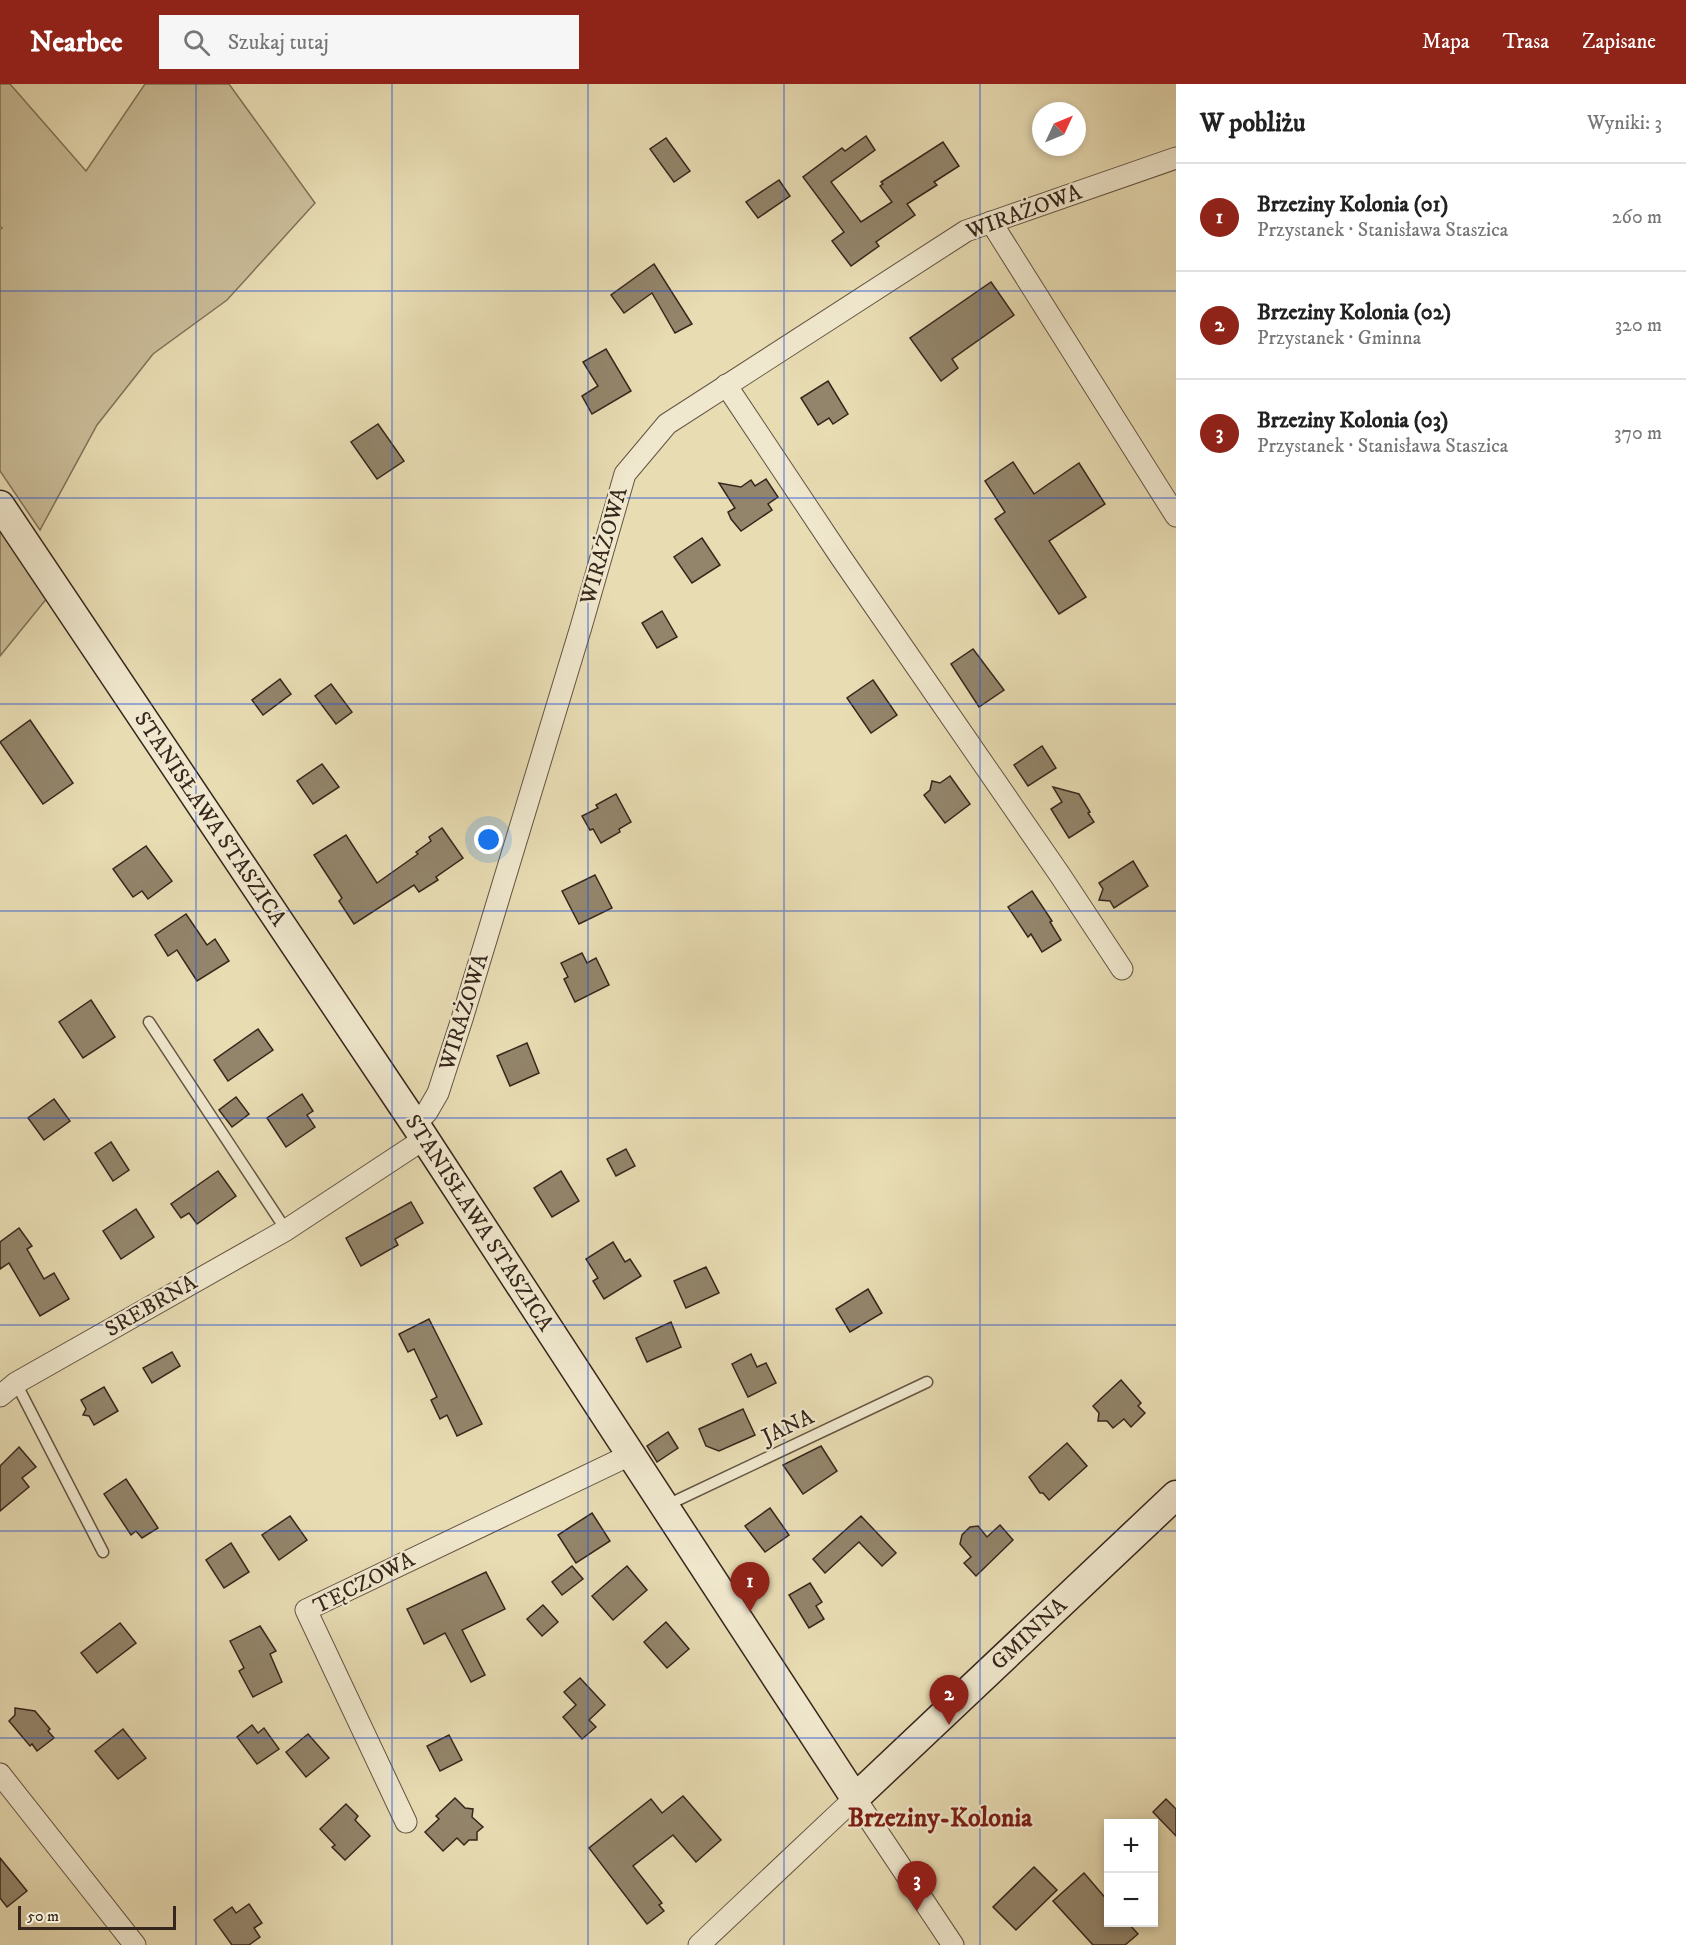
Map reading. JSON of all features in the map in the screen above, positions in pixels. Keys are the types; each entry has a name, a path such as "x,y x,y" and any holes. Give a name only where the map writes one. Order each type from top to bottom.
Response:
{"street":[{"name":"WIRAŻOWA","path":"419,1132 438,1093 462,1019 578,638 625,474 667,424 966,231 1176,158"},
{"path":"991,222 1176,516"},
{"path":"726,385 1122,969"},
{"name":"STANISŁAWA STASZICA","path":"0,505 419,1132 953,1945"},
{"name":"SREBRNA","path":"8,1390 286,1230 419,1132"},
{"name":"TĘCZOWA","path":"406,1822 306,1610 632,1454"},
{"name":"GMINNA","path":"855,1798 1176,1495"},
{"path":"0,1774 135,1945"},
{"path":"699,1945 855,1798"}],"lane":[{"path":"149,1022 286,1230"},
{"name":"JANA","path":"665,1507 927,1382"},
{"name":"SREBRNA","path":"8,1390 103,1552"}],"shaded area":[{"path":"0,84 10,84 86,171 145,84 229,84 315,203 227,300 153,354 97,425 40,530 0,471 0,229 2,228 0,226"},
{"path":"0,516 52,592 0,656"}],"building":[{"path":"866,136 875,150 831,182 861,222 892,202 880,186 883,184 881,182 943,142 959,166 934,182 937,185 907,204 915,215 876,242 879,246 851,266 832,241 844,232 803,177 842,148 845,151"},
{"path":"666,138 690,171 674,182 650,149"},
{"path":"779,180 790,196 758,218 746,202"},
{"path":"654,264 692,324 675,333 652,293 624,313 611,295"},
{"path":"991,282 1014,315 952,359 958,368 941,381 910,338"},
{"path":"606,349 631,391 592,414 582,396 598,386 583,362"},
{"path":"828,381 848,414 833,424 829,418 818,425 801,398"},
{"path":"378,424 404,461 377,479 351,442"},
{"path":"1013,462 1034,494 1079,463 1105,504 1049,541 1086,597 1059,614 995,519 1005,512 985,481"},
{"path":"766,479 778,497 768,504 772,510 741,531 728,512 735,508 719,483 741,487 751,480 755,486"},
{"path":"702,538 720,565 692,583 674,557"},
{"path":"662,611 677,637 657,648 642,623"},
{"path":"973,649 1004,690 979,707 951,664"},
{"path":"280,679 291,694 263,715 252,700"},
{"path":"873,680 897,715 871,733 847,698"},
{"path":"331,684 352,712 336,724 315,696"},
{"path":"30,720 73,783 43,804 0,742"},
{"path":"1042,746 1056,768 1028,786 1014,765"},
{"path":"322,764 339,787 313,804 297,781"},
{"path":"950,776 970,804 945,823 924,795 930,790 932,781 940,783"},
{"path":"1053,787 1079,794 1094,822 1069,838 1051,809 1062,802"},
{"path":"616,794 631,822 619,829 620,832 601,843 582,816 598,808 596,805"},
{"path":"442,828 463,858 436,877 438,880 419,892 414,885 354,924 339,901 342,898 314,855 346,835 377,883 418,854 416,852 431,841 429,837"},
{"path":"146,846 172,881 148,899 142,891 133,897 113,869"},
{"path":"1133,861 1148,886 1114,908 1110,901 1099,900 1103,889 1099,883"},
{"path":"595,875 612,908 579,924 562,891"},
{"path":"1032,891 1052,921 1050,922 1061,940 1042,952 1031,934 1028,937 1008,907"},
{"path":"186,914 207,945 215,939 229,961 197,981 177,950 168,956 155,935"},
{"path":"582,953 587,963 596,958 609,985 575,1002 564,979 568,977 561,963"},
{"path":"91,1000 115,1037 83,1058 59,1022"},
{"path":"258,1029 273,1050 228,1081 214,1060"},
{"path":"527,1043 539,1073 510,1086 497,1056"},
{"path":"302,1094 313,1111 307,1115 315,1127 286,1147 267,1118"},
{"path":"236,1097 249,1114 232,1127 219,1110"},
{"path":"54,1099 70,1121 44,1140 28,1118"},
{"path":"111,1142 129,1170 113,1181 95,1153"},
{"path":"626,1149 635,1166 616,1176 607,1159"},
{"path":"218,1171 236,1196 197,1224 189,1213 181,1218 171,1204"},
{"path":"561,1171 579,1201 552,1217 534,1188"},
{"path":"411,1202 423,1223 395,1239 398,1245 361,1266 346,1238"},
{"path":"136,1209 154,1237 121,1259 103,1231"},
{"path":"19,1228 32,1246 27,1249 44,1279 54,1273 69,1299 40,1316 9,1263 0,1269 0,1242"},
{"path":"613,1242 625,1262 630,1259 641,1276 604,1299 593,1281 598,1278 586,1259"},
{"path":"706,1267 719,1293 686,1308 674,1281"},
{"path":"868,1289 882,1313 850,1332 836,1309"},
{"path":"429,1319 482,1424 457,1436 447,1415 440,1419 431,1400 437,1397 414,1349 408,1352 399,1334"},
{"path":"671,1322 681,1347 647,1362 636,1338"},
{"path":"172,1352 180,1366 152,1383 143,1368"},
{"path":"751,1354 757,1367 766,1363 776,1383 748,1397 732,1364"},
{"path":"1121,1380 1141,1403 1138,1406 1145,1413 1131,1427 1124,1419 1113,1428 1107,1421 1098,1421 1099,1413 1093,1406"},
{"path":"104,1387 118,1411 94,1425 89,1416 83,1415 86,1409 81,1400"},
{"path":"743,1409 755,1435 719,1451 706,1446 699,1429"},
{"path":"668,1432 678,1448 657,1462 647,1446"},
{"path":"1067,1443 1087,1466 1049,1500 1043,1493 1040,1493 1029,1477"},
{"path":"821,1446 837,1471 803,1494 783,1465"},
{"path":"19,1447 36,1467 22,1478 29,1487 0,1511 0,1466"},
{"path":"126,1479 158,1528 142,1538 136,1531 131,1535 104,1494"},
{"path":"770,1508 789,1535 765,1552 745,1526"},
{"path":"592,1513 610,1541 576,1563 558,1535"},
{"path":"290,1516 307,1540 279,1560 262,1535"},
{"path":"861,1516 896,1553 882,1566 859,1542 825,1573 813,1559"},
{"path":"1000,1525 1013,1540 976,1576 964,1563 971,1557 960,1544 962,1535 970,1527 978,1526 987,1537"},
{"path":"231,1543 249,1572 224,1588 206,1560"},
{"path":"572,1566 583,1579 562,1595 552,1582"},
{"path":"627,1566 647,1590 613,1620 592,1596"},
{"path":"486,1572 505,1609 462,1630 485,1675 471,1682 445,1633 424,1644 407,1609"},
{"path":"810,1583 822,1602 816,1606 824,1619 809,1628 789,1595"},
{"path":"543,1605 558,1622 542,1636 527,1619"},
{"path":"666,1622 689,1649 667,1668 644,1642"},
{"path":"120,1623 136,1643 97,1673 81,1653"},
{"path":"260,1626 276,1651 270,1654 282,1682 253,1697 239,1671 244,1668 230,1641"},
{"path":"580,1678 605,1705 589,1720 596,1727 582,1739 563,1717 576,1705 564,1692"},
{"path":"15,1708 35,1711 50,1729 48,1731 54,1738 37,1751 32,1744 30,1746 9,1721 15,1715"},
{"path":"252,1725 258,1733 264,1728 279,1749 257,1764 237,1737"},
{"path":"123,1729 146,1758 118,1779 95,1751"},
{"path":"308,1734 329,1758 306,1777 286,1752"},
{"path":"449,1735 462,1760 440,1771 427,1746"},
{"path":"683,1796 721,1840 696,1862 673,1835 633,1866 662,1903 659,1905 664,1911 647,1924 589,1848 651,1799 662,1813"},
{"path":"455,1798 465,1808 473,1809 472,1817 483,1827 477,1832 477,1840 469,1840 464,1845 457,1838 443,1851 425,1832 439,1819 436,1816"},
{"path":"1166,1799 1176,1809 1176,1836 1153,1812"},
{"path":"346,1804 358,1816 355,1820 370,1836 345,1860 332,1847 335,1845 320,1829"},
{"path":"0,1858 27,1891 7,1907 0,1898"},
{"path":"1034,1867 1057,1890 1016,1930 993,1907"},
{"path":"1084,1873 1104,1896 1104,1927 1132,1927 1138,1934 1125,1945 1093,1945 1053,1901"},
{"path":"249,1904 262,1923 254,1928 260,1937 249,1945 232,1945 214,1920 232,1907 236,1913"}],"place":[{"name":"Brzeziny Kolonia (01)","path":"750,1612"},
{"name":"Brzeziny Kolonia (02)","path":"949,1725"},
{"name":"Brzeziny Kolonia (03)","path":"917,1911"}],"district":[{"name":"Brzeziny-Kolonia","path":"940,1818"}]}
